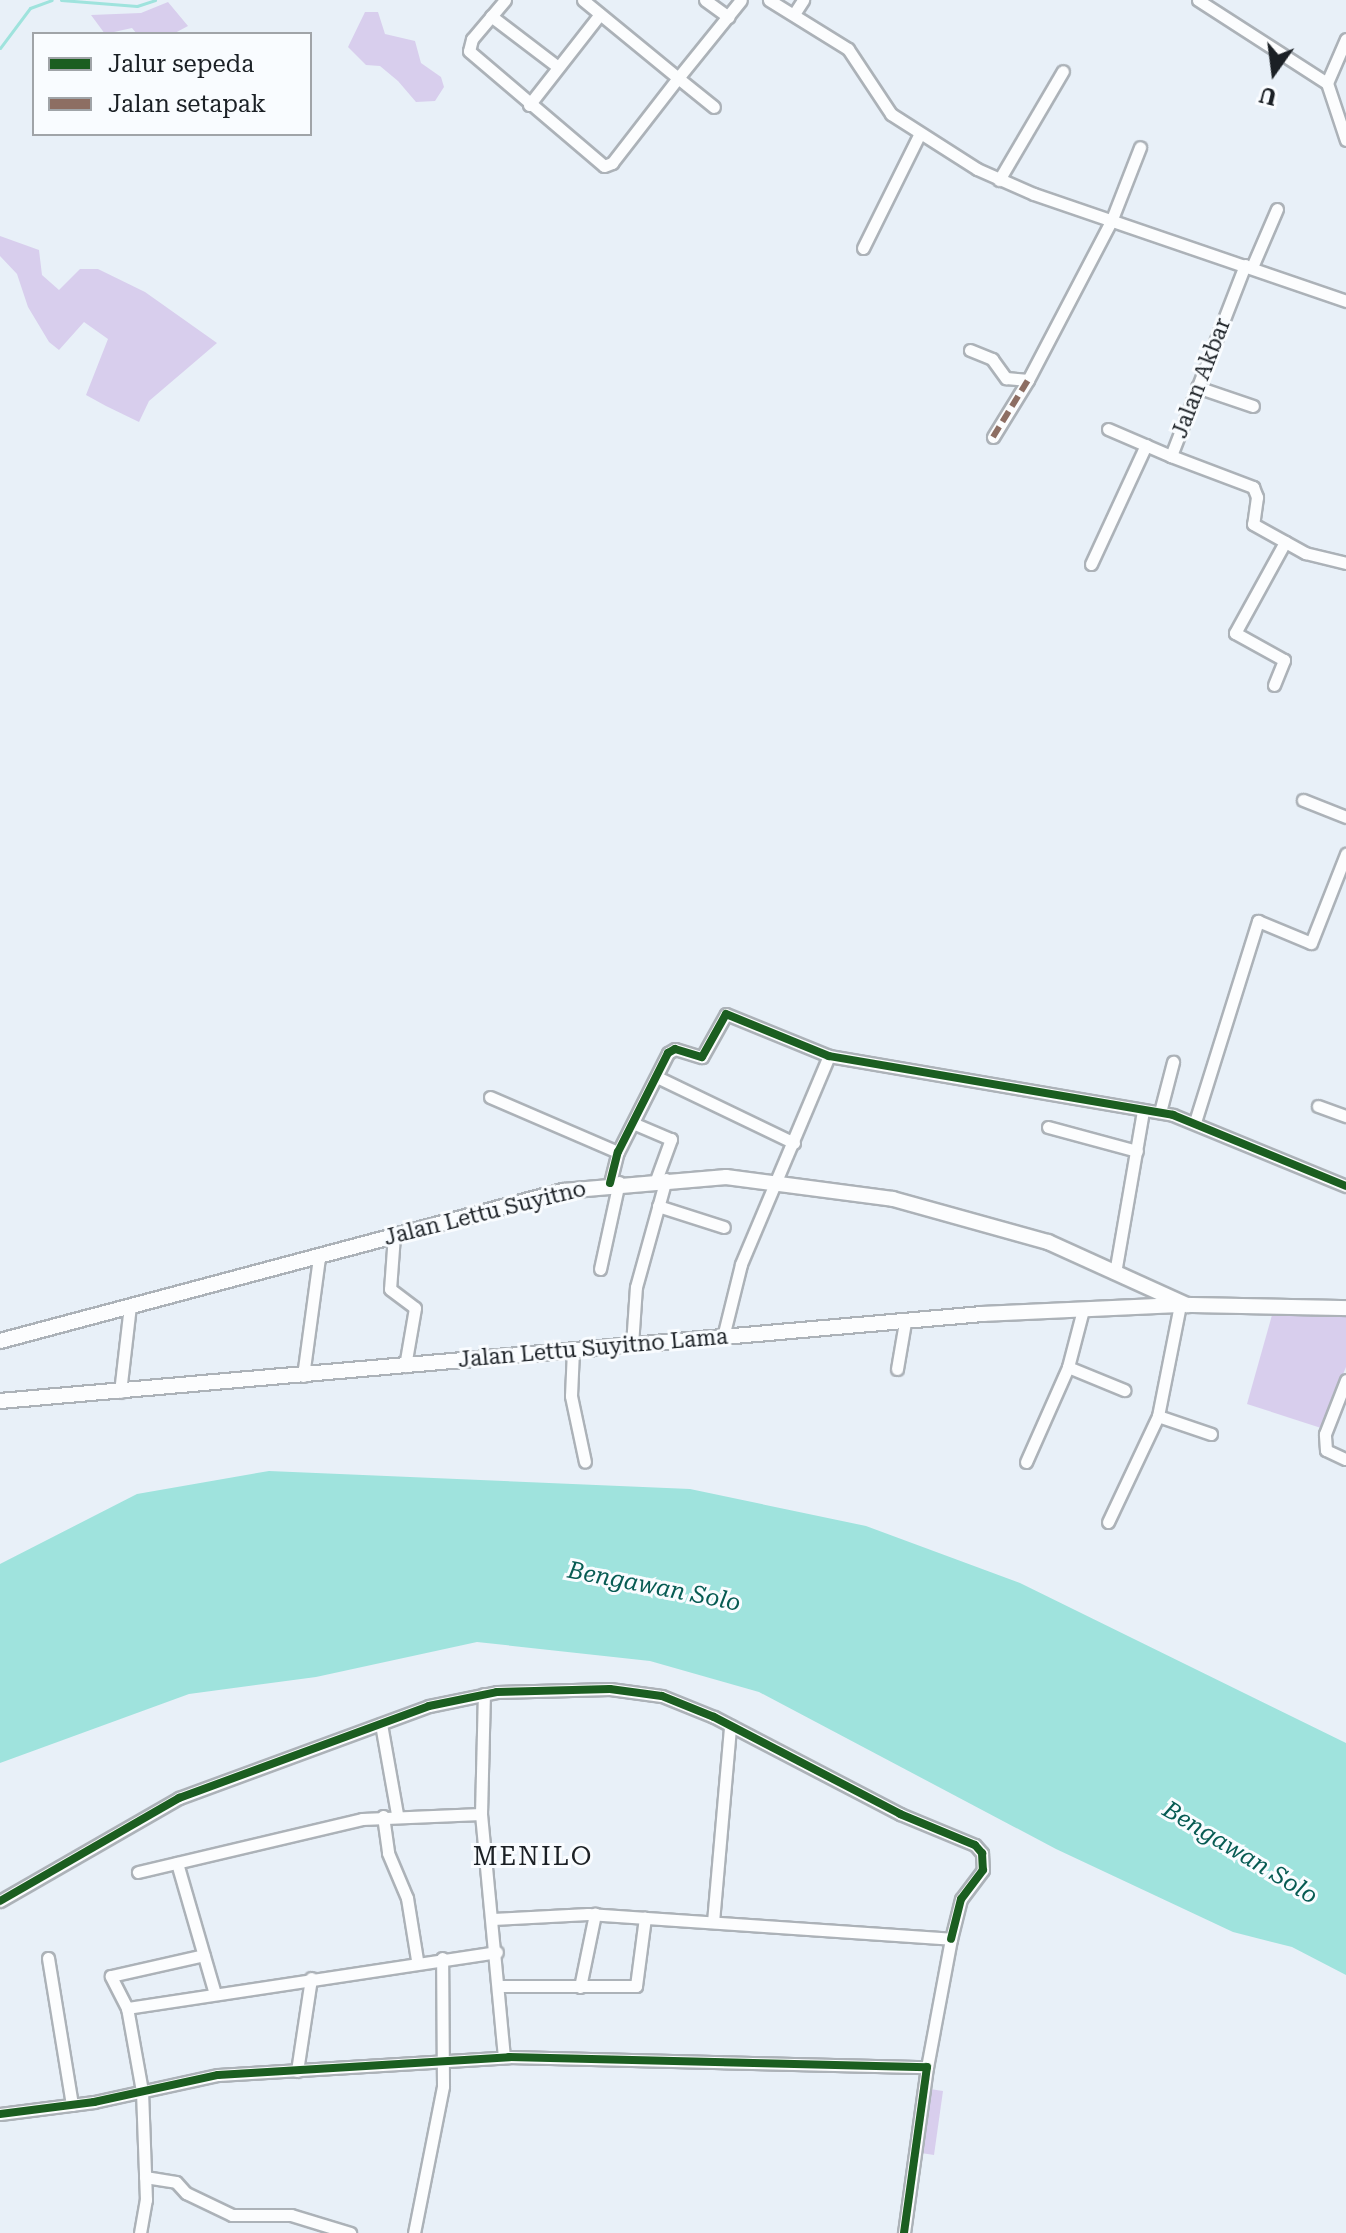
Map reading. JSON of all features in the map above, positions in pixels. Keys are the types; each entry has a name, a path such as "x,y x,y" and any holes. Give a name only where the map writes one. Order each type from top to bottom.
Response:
{"main road":[{"name":"Jalan Lettu Suyitno","path":"0,1341 319,1258 394,1235 615,1182 661,1179 774,1182 893,1199 1048,1242 1184,1305 1346,1308"},
{"path":"1137,1308 1150,1302 1143,1286"},
{"name":"Jalan Lettu Suyitno Lama","path":"0,1401 905,1322 1184,1305"}],"street":[{"path":"505,0 469,43 469,51 529,105 608,166 741,0"},
{"path":"583,0 714,107"},
{"path":"705,0 728,17"},
{"path":"769,0 848,49 876,99 919,135 999,180 1346,301"},
{"path":"794,14 803,0"},
{"path":"1198,0 1327,83 1346,140"},
{"path":"529,105 600,14"},
{"path":"491,16 558,67"},
{"path":"1327,83 1346,39"},
{"path":"999,180 1063,71"},
{"path":"863,248 919,135"},
{"path":"993,437 1028,380 1112,219 1140,147"},
{"name":"Jalan Akbar","path":"1277,209 1197,387 1171,456 1253,487 1257,497 1253,524 1285,542 1346,563"},
{"path":"970,350 992,359 1006,378 1028,380"},
{"path":"1197,387 1253,406"},
{"path":"1108,429 1171,456"},
{"path":"1091,564 1146,445"},
{"path":"1274,685 1284,660 1235,633 1285,542"},
{"path":"1303,800 1346,817"},
{"path":"1195,1122 1258,921 1311,943 1346,854"},
{"path":"600,1269 618,1152 671,1050 702,1057 726,1014 829,1056 1160,1112 1195,1122 1346,1186"},
{"path":"723,1337 732,1289 829,1056"},
{"path":"1160,1112 1173,1062"},
{"path":"657,1077 794,1143"},
{"path":"490,1097 618,1152"},
{"path":"1318,1106 1346,1116"},
{"path":"1115,1273 1143,1111"},
{"path":"632,1345 636,1287 658,1206 671,1139 635,1124"},
{"path":"1048,1127 1137,1151"},
{"path":"658,1206 724,1227"},
{"path":"394,1235 390,1289 415,1308 405,1366"},
{"path":"303,1376 319,1258"},
{"path":"1108,1522 1158,1416 1184,1305"},
{"path":"120,1392 130,1306"},
{"path":"1026,1462 1068,1367 1083,1310"},
{"path":"897,1369 905,1322"},
{"path":"573,1350 571,1396 585,1462"},
{"path":"1068,1367 1124,1390"},
{"path":"1345,1459 1326,1450 1325,1434 1346,1380"},
{"path":"1158,1416 1211,1434"},
{"path":"0,1901 179,1798 381,1724 484,1694 638,1691 730,1726 900,1814 975,1845 982,1853 983,1870 961,1899 951,1939 927,2067 904,2233"},
{"path":"484,1694 481,1814 497,1952 504,2057"},
{"path":"381,1724 397,1814"},
{"path":"713,1922 730,1726"},
{"path":"138,1872 308,1829 383,1816 481,1814"},
{"path":"383,1816 388,1853 407,1898 417,1960"},
{"path":"177,1863 215,1994"},
{"path":"493,1919 595,1914 951,1939"},
{"path":"580,1987 595,1914"},
{"path":"499,1986 638,1984 645,1918"},
{"path":"127,2008 417,1960 497,1952"},
{"path":"140,2233 145,2177 142,2091 127,2008 111,1976 204,1955"},
{"path":"48,1958 72,2105"},
{"path":"414,2233 444,2062 442,1958"},
{"path":"297,2071 311,1978"},
{"path":"0,2114 72,2105 218,2075 504,2057 927,2067"},
{"path":"145,2177 176,2182 186,2193 232,2215 291,2215 350,2233"}],"shaded area":[{"path":"168,2 188,26 177,32 135,32 132,28 104,32 91,15 141,13"},
{"path":"365,12 378,12 385,34 415,41 421,63 441,77 444,87 435,101 416,102 380,66 366,65 348,47"},
{"path":"0,236 39,250 42,275 59,290 80,269 98,269 145,292 217,343 149,401 139,422 106,406 86,395 108,339 84,322 59,350 49,342 28,307 17,274 0,256"},
{"path":"1272,1315 1346,1316 1346,1367 1321,1428 1247,1404"},
{"path":"930,2089 943,2091 934,2155 921,2153"}],"water":[{"name":"Bengawan Solo","path":"269,1471 690,1489 866,1526 1020,1583 1346,1743 1346,1975 1292,1947 1233,1932 1056,1849 759,1692 650,1661 477,1642 316,1677 189,1694 0,1763 0,1564 137,1494"}],"waterway":[{"path":"0,48 30,8 52,0"},
{"path":"61,0 137,6 155,0"}],"marked path":[{"path":"993,437 1028,380"}],"cycle path":[{"path":"610,1183 618,1152 668,1053 675,1049 702,1057 726,1014 829,1056 1173,1115 1346,1186"},
{"path":"0,1901 179,1798 429,1706 497,1692 610,1689 662,1696 714,1717 900,1814 975,1845 982,1853 983,1870 961,1899 951,1939"},
{"path":"0,2114 94,2102 218,2075 509,2057 927,2067 904,2233"}],"district":[{"name":"MENILO","path":"533,1857"}]}
